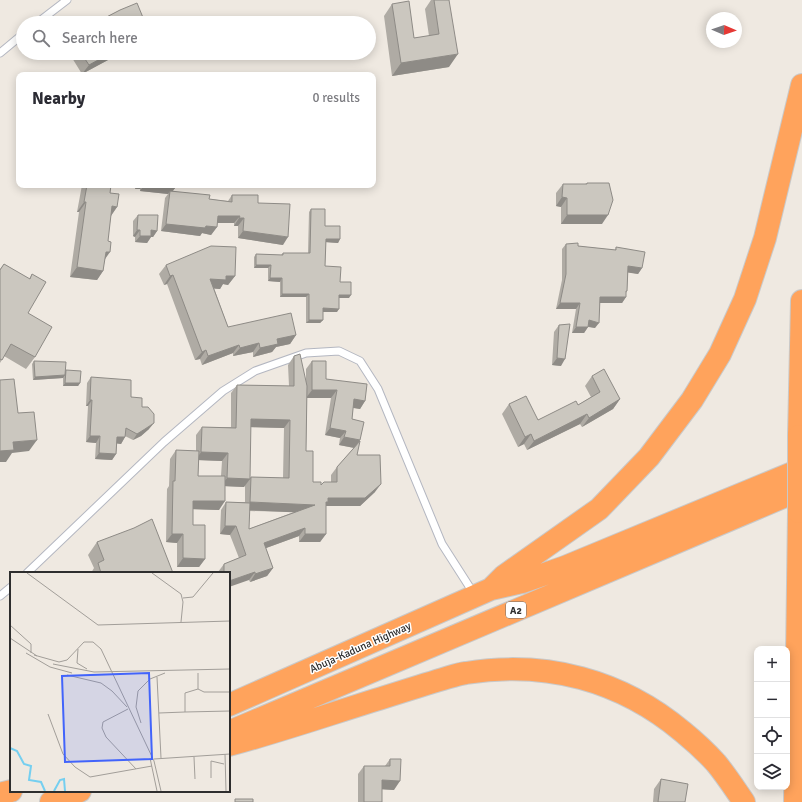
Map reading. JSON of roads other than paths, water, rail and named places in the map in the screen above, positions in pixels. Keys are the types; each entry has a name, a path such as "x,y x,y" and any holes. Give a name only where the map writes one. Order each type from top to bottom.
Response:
{"highway":[{"path":"483,593 504,576 599,509 649,457 692,400 720,354 745,299 765,238 802,85"},
{"path":"795,802 802,301"},
{"path":"483,593 522,582 565,567 802,469"},
{"name":"A2","path":"230,732 802,489"},
{"name":"Abuja-Kaduna Highway","path":"230,705 483,593"},
{"path":"230,745 465,673 525,669 553,672 587,678 641,702 665,717 715,762 744,802"},
{"path":"0,794 10,791"},
{"path":"51,802 77,792"}],"lane":[{"path":"46,16 66,0"},
{"path":"0,53 16,40"},
{"path":"28,572 158,448 223,391 255,371 306,353 339,351 360,361 378,390 442,544 483,593"},
{"path":"0,596 10,588"}]}
